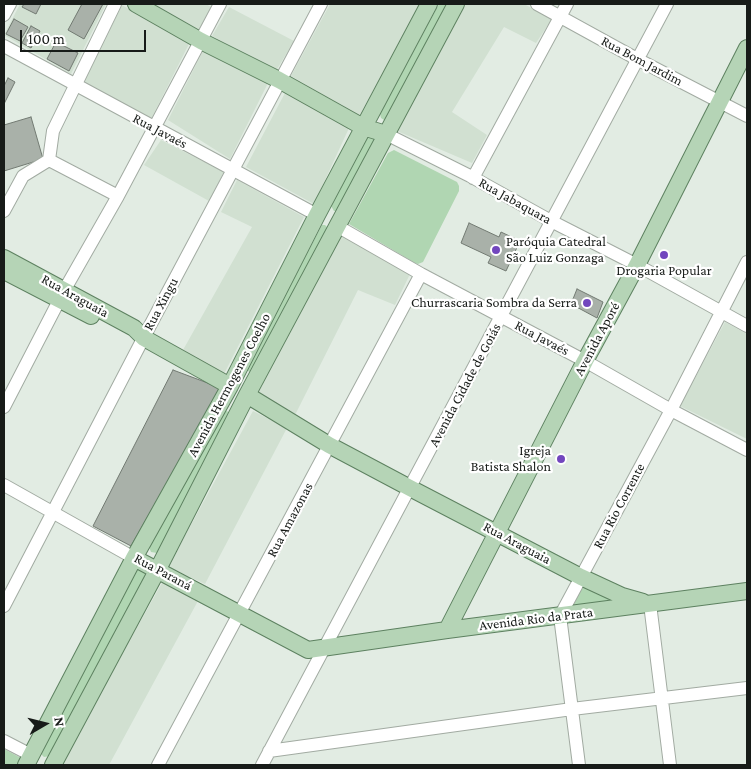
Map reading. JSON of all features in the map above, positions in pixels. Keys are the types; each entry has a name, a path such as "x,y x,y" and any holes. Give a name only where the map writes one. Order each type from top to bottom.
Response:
{"main road":[{"path":"136,4 201,41 280,80 363,127 386,134"},
{"name":"Avenida Hermogenes Coelho","path":"28,760 134,558 230,386 317,215 429,4"},
{"name":"Avenida Hermogenes Coelho","path":"52,765 158,569 247,396 456,4"},
{"name":"Avenida Aporé","path":"447,630 584,361 637,265 747,48"},
{"path":"317,215 337,226"},
{"name":"Rua Araguaia","path":"4,258 132,337 144,338 230,386 228,392 232,399 242,400 247,396 329,445 581,577 622,596 650,604"},
{"name":"Rua Araguaia","path":"4,271 62,295"},
{"name":"Rua Paraná","path":"134,558 308,650 325,649"},
{"name":"Avenida Rio da Prata","path":"325,649 447,630 747,591"},
{"path":"28,760 52,765"}],"street":[{"path":"4,15 10,4"},
{"path":"49,160 53,131 115,4"},
{"path":"4,407 62,295 118,196 220,4"},
{"name":"Rua Xingu","path":"4,606 321,4"},
{"name":"Rua Bom Jardim","path":"537,4 747,116"},
{"path":"473,178 568,4"},
{"name":"Avenida Cidade de Goiás","path":"262,765 666,4"},
{"name":"Rua Javaés","path":"4,46 317,215"},
{"name":"Rua Jabaquara","path":"386,134 637,265 747,326"},
{"path":"49,160 118,196"},
{"path":"4,211 23,176 49,160"},
{"name":"Rua Javaés","path":"337,226 421,274 747,450"},
{"name":"Rua Rio Corrente","path":"560,616 671,410 747,262"},
{"name":"Rua Amazonas","path":"158,765 421,274"},
{"name":"Rua Paraná","path":"4,485 134,558"},
{"path":"650,604 670,765"},
{"path":"560,616 579,765"},
{"path":"270,751 572,709 747,688"},
{"path":"4,741 28,760"}],"shaded area":[{"path":"20,4 106,4 71,74 4,35"},
{"path":"153,4 206,4 211,7 199,30"},
{"path":"330,4 421,4 359,116 291,76"},
{"path":"466,4 524,4 552,19 536,43 504,27 452,112 487,135 472,163 397,131"},
{"path":"122,5 189,44 151,119 84,82"},
{"path":"229,7 294,41 276,71 212,36"},
{"path":"203,51 268,83 230,159 168,120"},
{"path":"286,91 349,128 314,204 246,167"},
{"path":"161,140 224,172 209,201 144,165"},
{"path":"237,180 304,217 224,374 183,350 252,227 221,212"},
{"path":"340,234 410,274 395,305 358,290 294,417 253,399"},
{"path":"725,322 747,334 747,439 680,406"},
{"path":"253,411 287,428 205,584 168,567"},
{"path":"163,581 199,599 109,765 60,765"}],"green space":[{"path":"439,4 451,4 386,120 384,120 380,114"},
{"path":"369,136 375,139 338,211 334,211 331,206 366,138"},
{"path":"394,150 457,182 459,186 459,191 423,262 418,264 349,224 388,153"},
{"path":"322,225 328,228 250,372 246,370"},
{"path":"223,409 232,414 157,553 151,552 149,547"},
{"path":"138,568 148,571 50,756 44,757 40,750"},
{"path":"584,586 614,601 572,606 572,602"},
{"path":"4,749 21,758 18,765 4,765"}],"building":[{"path":"24,4 41,4 36,14 22,7"},
{"path":"82,4 103,4 84,39 68,30"},
{"path":"14,19 28,27 20,41 6,34"},
{"path":"31,26 40,31 31,48 22,43"},
{"path":"56,42 78,53 69,71 47,59"},
{"path":"8,78 15,82 4,104 4,86"},
{"path":"31,117 43,159 4,171 4,125"},
{"name":"Paróquia Catedral São Luiz Gonzaga","path":"469,223 499,237 501,232 520,241 506,271 488,263 491,257 461,243"},
{"name":"Churrascaria Sombra da Serra","path":"577,289 603,302 597,318 571,304"},
{"path":"173,370 221,388 131,546 93,526"}],"place":[{"name":"Paróquia Catedral São Luiz Gonzaga","path":"496,250"},
{"name":"Drogaria Popular","path":"664,255"},
{"name":"Churrascaria Sombra da Serra","path":"587,303"},
{"name":"Igreja Batista Shalon","path":"561,459"}]}
